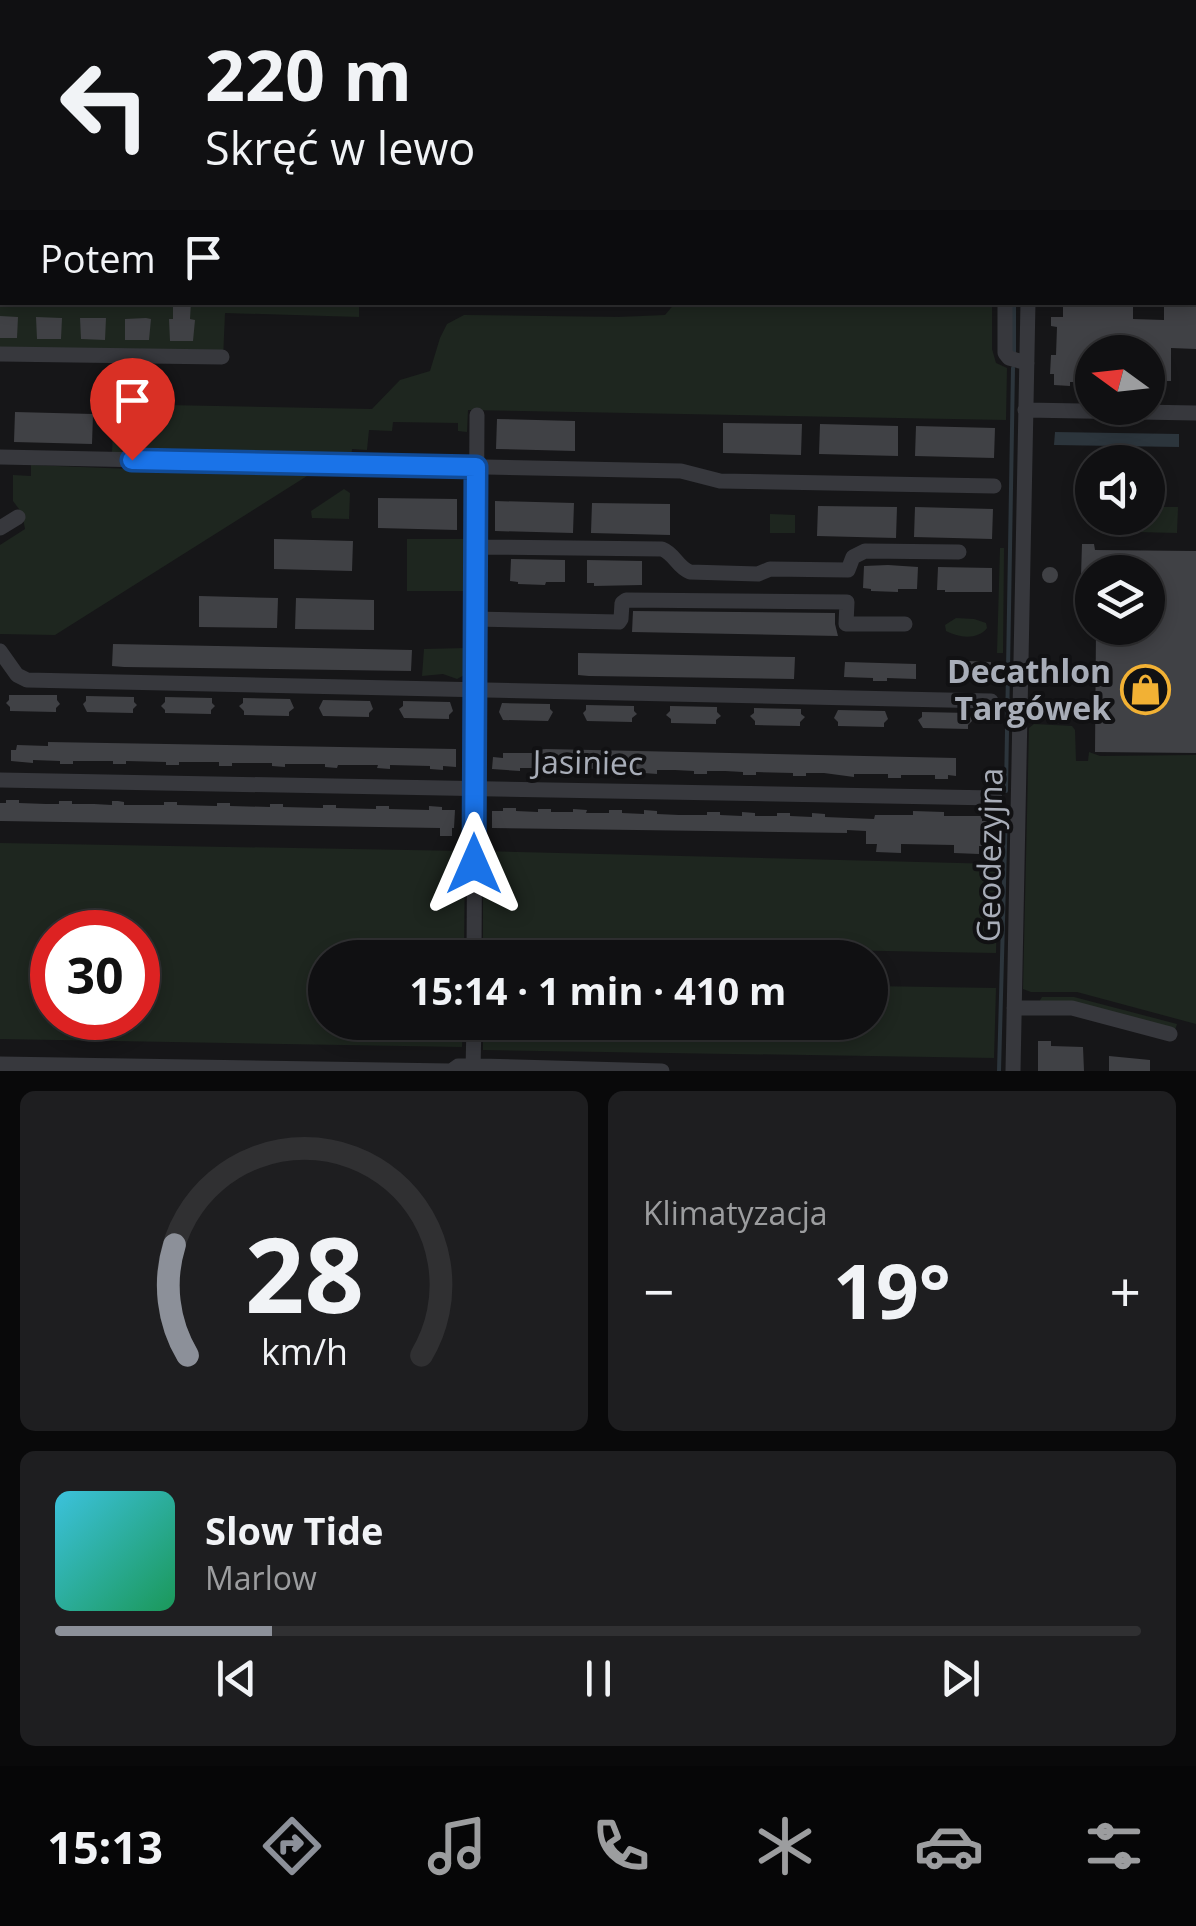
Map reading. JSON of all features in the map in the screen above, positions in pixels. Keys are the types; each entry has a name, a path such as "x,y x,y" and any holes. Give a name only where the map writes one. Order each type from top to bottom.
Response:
{"street":[{"path":"1005,305 1005,353 1009,358 1026,362"},
{"name":"Geodezyjna","path":"1013,1071 1028,305"},
{"path":"0,354 222,357"},
{"path":"1026,410 1196,413"},
{"path":"474,940 476,548 471,467 477,415"},
{"path":"0,457 681,471 720,481 994,486"},
{"path":"0,528 18,517"},
{"path":"476,548 662,549 680,568 690,572 758,574 770,569 848,570 855,555 866,550 960,552"},
{"path":"476,619 619,622 626,600 717,600 847,602 846,624 904,624"},
{"path":"0,651 18,676 28,680 991,700"},
{"name":"Jasiniec","path":"0,780 995,798"},
{"path":"1014,1008 1072,1008 1170,1034"},
{"path":"473,1069 474,1040"},
{"path":"0,1064 662,1071"}],"shaded area":[{"path":"0,305 359,305 359,317 225,313 223,359 0,357"},
{"path":"673,305 992,305 992,349 996,363 1007,368 1006,420 468,410 467,432 458,431 458,423 393,422 392,431 369,430 367,450 352,449 351,459 112,453 114,404 372,409 400,380 430,371 447,324 464,315 665,315"},
{"path":"1055,432 1179,434 1179,447 1054,445"},
{"path":"31,465 307,476 55,635 0,634 0,545 25,529 22,513 13,501 13,475 31,476"},
{"path":"344,489 350,493 349,519 312,518 311,511"},
{"path":"1165,507 1178,507 1177,533 1165,533"},
{"path":"770,514 795,515 795,533 770,533"},
{"path":"407,539 468,539 468,591 407,591"},
{"path":"1000,548 1004,548 1003,653 997,653"},
{"path":"956,618 974,619 986,623 987,628 968,637 946,631 945,625"},
{"path":"466,648 466,674 457,679 443,674 422,676 424,649"},
{"path":"1034,724 1072,726 1076,761 1088,761 1089,752 1100,756 1196,755 1196,1024 1077,992 1023,989 1029,728"},
{"path":"0,843 465,851 464,940 308,940 308,1040 462,1040 462,1047 58,1040 160,1040 160,910 30,910 30,1040 0,1039"},
{"path":"483,851 998,864 996,953 888,951 888,940 483,940"},
{"path":"888,986 996,988 994,1058 483,1050 483,1040 888,1040"},
{"path":"1042,997 1074,997 1177,1024 1175,1030 1039,1002"}],"building":[{"path":"173,305 191,305 190,319 195,320 193,341 170,341 169,319 173,319"},
{"path":"1063,305 1133,305 1133,319 1164,320 1164,305 1196,305 1196,349 1171,348 1171,381 1165,381 1165,335 1075,335 1074,382 1070,386 1054,385 1054,374 1050,374 1051,355 1056,355 1057,327 1051,326 1051,317 1063,317"},
{"path":"0,316 18,317 17,338 0,338"},
{"path":"36,317 62,318 61,339 37,339"},
{"path":"80,318 106,318 105,340 81,339"},
{"path":"125,319 151,319 149,340 125,340"},
{"path":"15,412 93,414 92,444 14,442"},
{"path":"497,419 575,421 575,451 496,449"},
{"path":"723,423 802,424 801,455 723,453"},
{"path":"820,424 898,426 898,456 819,454"},
{"path":"916,426 995,428 994,458 915,456"},
{"path":"378,498 457,499 457,530 378,528"},
{"path":"495,501 574,503 573,533 495,531"},
{"path":"592,503 670,504 670,535 591,533"},
{"path":"818,506 897,507 896,538 817,536"},
{"path":"915,507 993,509 992,539 914,537"},
{"path":"274,539 353,541 352,571 274,569"},
{"name":"Decathlon Targówek","path":"1082,544 1094,544 1095,550 1196,551 1196,753 1095,752 1096,645 1165,645 1165,555 1082,555"},
{"path":"511,559 565,560 565,582 545,585 510,581"},
{"path":"587,560 642,561 642,585 587,583"},
{"path":"864,566 918,567 917,589 898,592 863,588"},
{"path":"938,567 992,568 992,592 937,590"},
{"path":"1050,567 1058,575 1050,583 1042,575"},
{"path":"199,596 278,598 277,628 199,627"},
{"path":"296,598 374,600 374,630 295,629"},
{"path":"633,611 835,613 838,636 632,632"},
{"path":"113,644 412,650 411,671 112,666"},
{"path":"578,653 795,657 794,679 578,675"},
{"path":"968,661 991,662 991,679 967,675"},
{"path":"845,662 916,664 916,679 873,681 844,677"},
{"path":"9,695 57,695 60,704 56,712 10,711 6,703"},
{"path":"86,696 134,697 137,705 133,713 87,712 83,704"},
{"path":"165,697 212,698 215,706 211,714 165,713 161,706"},
{"path":"243,698 290,699 294,708 289,716 244,715 239,706"},
{"path":"323,700 370,701 373,709 369,717 323,716 319,708"},
{"path":"403,701 450,702 453,711 449,719 404,718 399,709"},
{"path":"502,703 550,704 553,712 548,721 503,720 499,712"},
{"path":"586,705 634,706 637,714 632,722 587,721 583,713"},
{"path":"670,706 717,707 721,716 716,724 671,723 666,715"},
{"path":"754,708 801,709 805,717 800,726 755,725 750,716"},
{"path":"838,710 885,711 888,719 884,727 838,726 834,718"},
{"path":"922,712 969,713 972,721 968,729 923,728 918,720"},
{"path":"48,742 456,749 456,767 443,766 443,770 390,765 390,769 377,768 378,765 337,768 325,764 285,767 272,763 219,766 219,762 166,765 11,761 11,750 16,750 17,745 48,746"},
{"path":"546,749 956,758 956,776 935,779 935,775 888,778 888,774 854,777 824,773 793,776 725,771 694,774 657,770 657,774 644,770 608,769 608,773 595,769 492,769 493,757 503,758 503,753 536,753"},
{"path":"6,800 46,804 72,801 112,805 112,801 118,801 124,805 177,802 376,809 389,806 429,810 429,806 455,810 452,836 440,836 440,828 0,821 0,803"},
{"path":"503,808 538,812 573,809 587,810 586,813 622,810 644,814 644,810 679,815 720,812 742,816 742,812 755,816 790,813 812,817 812,813 874,819 875,815 913,815 913,811 944,812 944,816 982,816 982,821 990,821 990,846 979,846 979,854 954,853 954,845 901,844 901,853 876,852 877,844 866,844 866,831 847,830 492,828 492,811"},
{"path":"1038,1041 1051,1041 1051,1046 1083,1047 1084,1071 1038,1071"},
{"path":"1109,1056 1150,1060 1150,1071 1109,1071"}],"waterway":[{"path":"1014,305 1014,353"},
{"path":"1006,791 1013,368"},
{"path":"999,1071 1006,808"}],"place":[{"name":"Decathlon Targówek","path":"1146,690"}],"route":[{"path":"132,460 476,467 474,864"}]}
